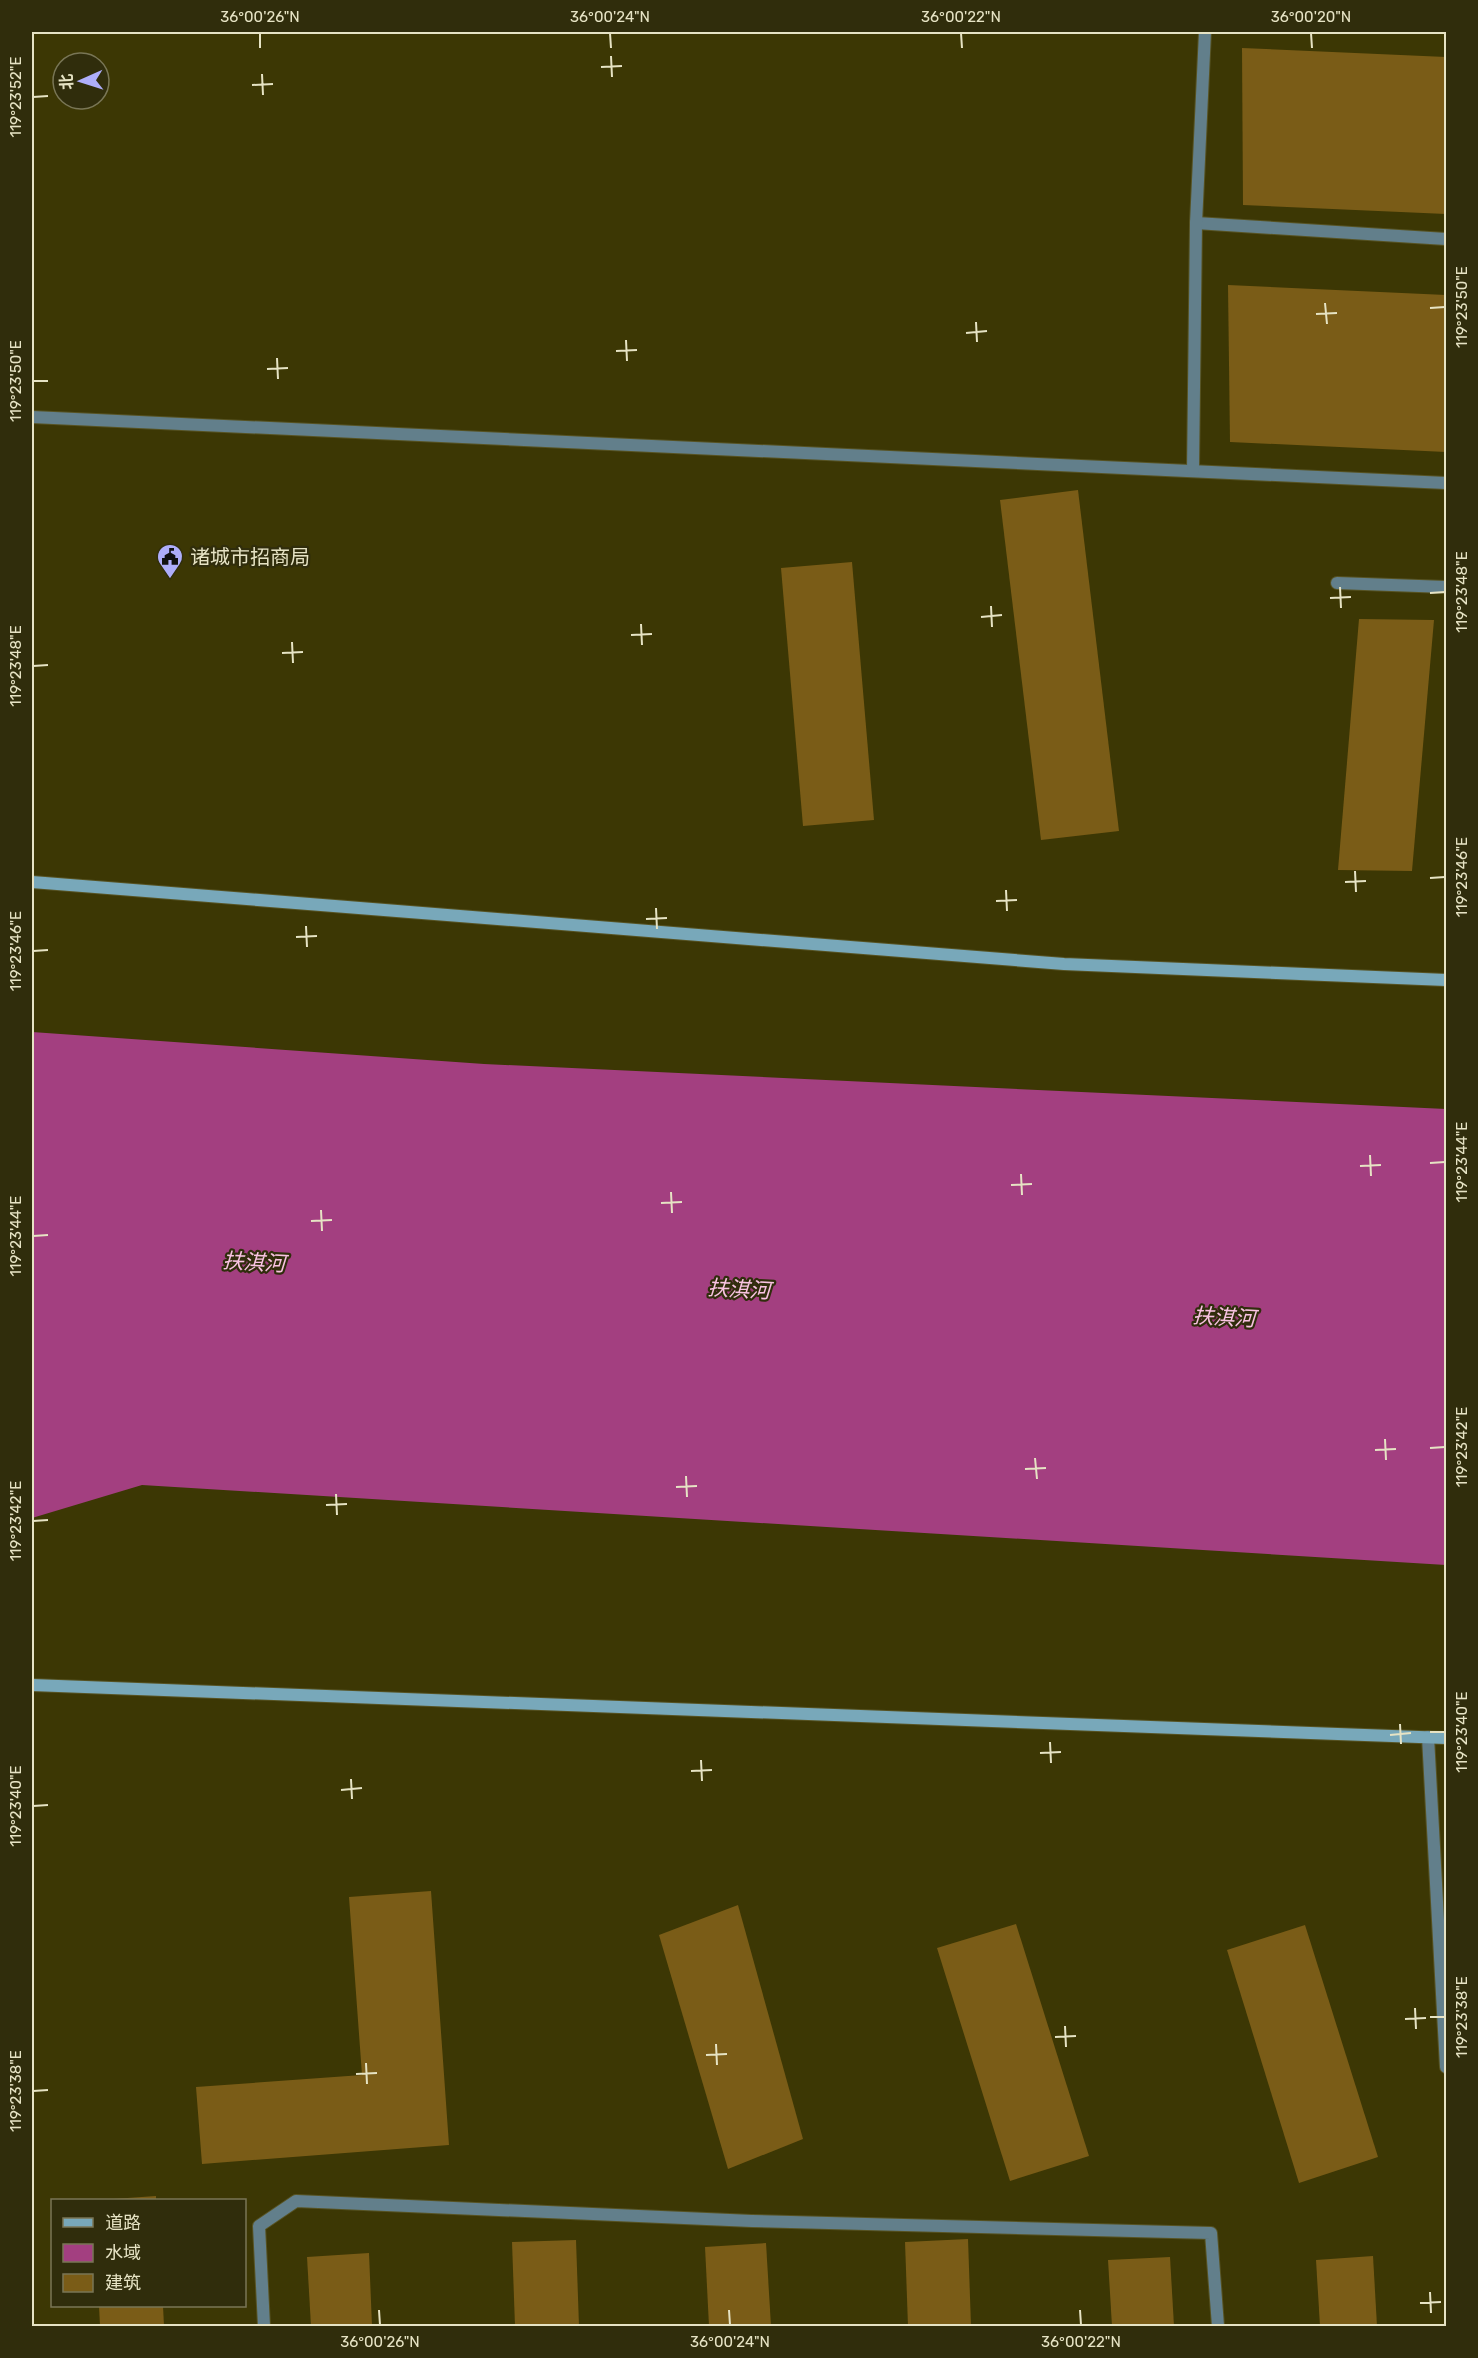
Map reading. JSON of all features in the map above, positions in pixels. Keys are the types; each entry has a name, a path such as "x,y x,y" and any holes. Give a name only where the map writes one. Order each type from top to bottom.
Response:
{"street":[{"path":"1193,471 1196,223 1205,32"},
{"path":"1196,223 1446,239"},
{"path":"32,417 1446,483"},
{"path":"1337,583 1446,587"},
{"path":"32,882 1064,964 1446,980"},
{"path":"32,1685 1446,1738"},
{"path":"1428,1737 1446,2067"},
{"path":"264,2326 259,2226 296,2201 752,2221 1210,2233 1218,2326"}],"water":[{"name":"扶淇河","path":"32,1032 484,1064 1446,1109 1446,1565 142,1485 32,1518"}],"building":[{"path":"1242,48 1446,57 1446,214 1243,205"},
{"path":"1228,285 1446,295 1446,452 1230,442"},
{"path":"1078,490 1119,831 1041,840 1000,500"},
{"path":"852,562 874,820 803,826 781,568"},
{"path":"1359,619 1434,620 1412,871 1338,870"},
{"path":"431,1891 449,2145 202,2164 196,2087 362,2075 349,1897"},
{"path":"738,1905 803,2139 728,2169 659,1935"},
{"path":"1016,1924 1089,2156 1010,2181 937,1948"},
{"path":"1305,1925 1378,2157 1299,2183 1227,1950"},
{"path":"156,2196 156,2199 113,2199"},
{"path":"968,2239 971,2326 908,2326 905,2242"},
{"path":"576,2240 579,2326 515,2326 512,2242"},
{"path":"766,2243 771,2326 709,2326 705,2247"},
{"path":"369,2253 372,2326 311,2326 307,2257"},
{"path":"1373,2256 1377,2326 1320,2326 1316,2260"},
{"path":"1170,2257 1174,2326 1112,2326 1108,2260"},
{"path":"99,2307 163,2307 164,2326 100,2326"}],"place":[{"name":"诸城市招商局","path":"170,580"}]}
